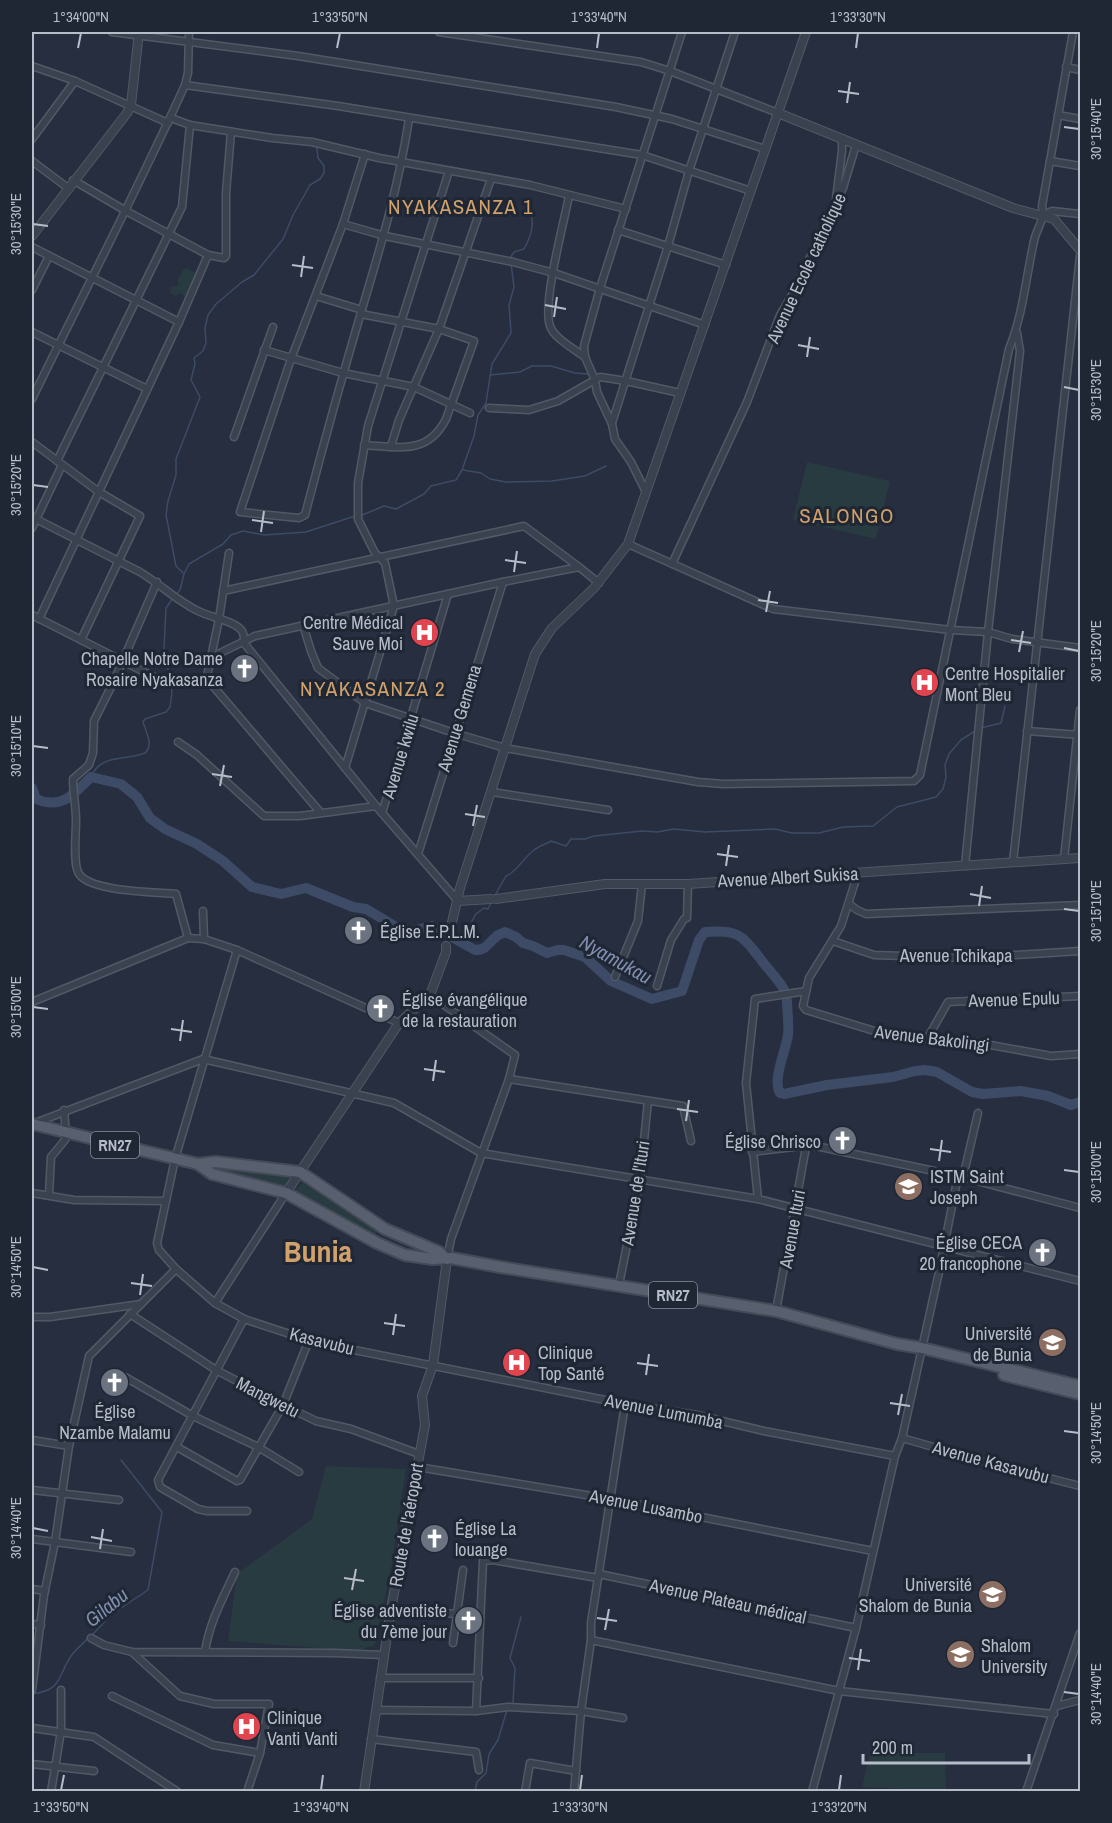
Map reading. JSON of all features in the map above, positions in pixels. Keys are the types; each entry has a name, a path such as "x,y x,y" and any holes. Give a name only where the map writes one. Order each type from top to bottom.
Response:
{"main road":[{"name":"RN27","path":"32,1124 198,1164 216,1162 300,1173 385,1230 439,1252 447,1259"},
{"name":"RN27","path":"198,1164 212,1174 286,1193 377,1243 405,1255 433,1259 451,1258 776,1311 1080,1394"},
{"path":"377,1243 385,1230"},
{"name":"RN27","path":"921,1351 1080,1386"}],"street":[{"path":"112,32 139,33 298,56 655,115 765,149"},
{"path":"32,399 126,211 185,86 188,73 189,32"},
{"path":"439,32 641,62 670,70 1013,208 1054,219 1080,250"},
{"path":"646,492 631,462 615,439 612,424 597,392 595,380 585,357 586,337 682,32"},
{"path":"612,424 702,129 735,32"},
{"path":"449,931 460,888 535,654 552,628 599,583 628,544 806,32"},
{"path":"303,625 318,668 365,703 505,748 699,782 736,784 915,781 920,775 1009,349 1017,331 1034,238 1044,215 1042,206 1073,32"},
{"path":"32,236 127,113 139,33"},
{"path":"32,66 75,81 169,120 231,132 312,142 403,162 530,185 626,209"},
{"path":"1066,67 1080,70"},
{"path":"32,139 75,81"},
{"path":"185,86 338,106 642,155 751,191"},
{"path":"1058,116 1080,119"},
{"path":"365,154 343,224 291,359 240,512 299,518 304,515 361,312 385,236 403,162 409,119"},
{"path":"32,528 34,518 102,367 182,207 190,125"},
{"path":"74,180 169,235 208,255 224,258 226,256 226,192 231,132"},
{"path":"835,204 842,140"},
{"name":"Avenue Ecole catholique","path":"672,564 747,402 780,315 792,296 843,188 856,146"},
{"path":"32,161 68,188"},
{"path":"1050,161 1080,166"},
{"path":"345,768 394,606 385,563 375,553 357,517 358,483 364,445 449,171"},
{"path":"392,446 399,420 439,329 491,179"},
{"path":"569,196 549,296 550,325 556,334 585,357"},
{"path":"1044,215 1052,211 1080,214"},
{"path":"343,224 426,246 464,252 554,273 705,325"},
{"path":"618,230 726,265"},
{"path":"32,247 179,322"},
{"path":"39,619 179,322 208,255"},
{"path":"32,290 49,256"},
{"path":"1013,862 1080,256"},
{"path":"316,296 361,312 439,329 474,341 440,430 432,439 418,445 364,445"},
{"path":"234,437 273,327"},
{"path":"965,866 988,632 1020,351 1017,331"},
{"path":"32,332 147,389"},
{"path":"264,350 344,373 414,387 470,413"},
{"path":"489,408 529,410 558,402 600,377 680,393"},
{"path":"32,442 99,492 140,516 81,640"},
{"path":"34,518 157,582 199,612 238,627 244,635 244,643 376,806 458,901"},
{"path":"223,591 524,526 599,583"},
{"path":"628,544 773,609 951,630 988,632 1036,643 1080,648"},
{"path":"229,553 219,620 207,676 320,813"},
{"path":"210,661 234,645 244,643 255,636 579,567"},
{"path":"157,582 123,662 94,721 92,757 89,765 73,779 78,872 84,879 107,888 176,894 188,938"},
{"name":"Avenue Gemena","path":"418,854 503,582"},
{"name":"Avenue kwilu","path":"382,813 448,594"},
{"path":"32,615 164,682"},
{"path":"1064,859 1080,710"},
{"path":"1027,731 1079,735"},
{"path":"178,742 197,755 264,816 300,816 376,806"},
{"path":"492,792 506,796 608,810"},
{"name":"Avenue Albert Sukisa","path":"458,901 494,899 605,884 688,884 1080,858"},
{"path":"758,1199 746,1073 755,999 806,991 809,978 833,941 849,904 858,873"},
{"path":"615,977 638,921 642,884"},
{"path":"657,986 671,940 684,919 687,918 688,884"},
{"path":"849,904 866,914 1080,905"},
{"path":"203,911 204,939"},
{"path":"32,1002 188,938 204,939 237,950 399,1023"},
{"name":"Avenue Tchikapa","path":"833,941 874,955 968,958 1080,951"},
{"path":"215,1303 399,1023 430,995 446,952 446,946"},
{"name":"Kasavubu","path":"237,950 175,1159 157,1243 159,1250 176,1269 215,1303 244,1318 309,1340 433,1365"},
{"name":"Avenue Bakolingi","path":"806,991 804,1006 813,1013 882,1035 963,1040 1051,1056 1080,1054"},
{"path":"430,995 515,1055 510,1079 451,1239 447,1259"},
{"name":"Avenue Epulu","path":"927,1039 948,1002 1080,996"},
{"path":"32,1124 203,1059 394,1102 482,1153 758,1199 1080,1281"},
{"path":"510,1079 683,1106 691,1141"},
{"name":"Avenue de l'Ituri","path":"619,1285 640,1180 648,1101"},
{"path":"49,1195 51,1157 65,1140 64,1110"},
{"path":"812,1791 856,1628 895,1455 902,1438 944,1245 978,1113"},
{"path":"752,1152 812,1145 961,1176 1080,1208"},
{"name":"Avenue Ituri","path":"776,1311 806,1147"},
{"path":"32,1193 74,1200 166,1201"},
{"name":"Route de l'aéroport","path":"364,1791 391,1609 418,1467 424,1425 422,1396 433,1365 447,1259"},
{"path":"32,1690 45,1591 69,1446 89,1356 176,1269"},
{"path":"32,1317 50,1317 141,1304"},
{"name":"Mangwetu","path":"130,1314 216,1370 283,1406 316,1421 351,1429 419,1454"},
{"path":"244,1318 158,1480 160,1487 198,1509 248,1511"},
{"path":"177,1447 237,1481 240,1480 283,1406 309,1340"},
{"name":"Avenue Lumumba","path":"433,1365 895,1455"},
{"path":"125,1377 193,1416 258,1447 299,1472"},
{"path":"574,1791 591,1623 625,1404"},
{"name":"Avenue Kasavubu","path":"902,1438 1080,1486"},
{"path":"32,1440 69,1446"},
{"name":"Avenue Lusambo","path":"418,1467 610,1499 873,1551"},
{"path":"32,1490 119,1500"},
{"path":"32,1539 131,1552"},
{"name":"Avenue Plateau médical","path":"479,1678 483,1561 493,1560 599,1576 856,1628"},
{"path":"453,1642 463,1570"},
{"path":"205,1652 212,1621 235,1572"},
{"path":"32,1589 45,1591"},
{"path":"391,1609 457,1614"},
{"path":"32,1624 41,1625"},
{"path":"1026,1791 1080,1634"},
{"path":"91,1638 104,1645 132,1652 384,1655"},
{"path":"591,1640 839,1691 1054,1714"},
{"path":"132,1652 180,1696 214,1704 269,1704 260,1753 247,1791"},
{"path":"380,1678 479,1678 476,1711"},
{"path":"51,1791 61,1731 61,1690"},
{"path":"112,1696 213,1745 260,1753"},
{"path":"1057,1706 1080,1700"},
{"path":"376,1710 476,1711 511,1708 581,1711 623,1718"},
{"path":"32,1728 94,1737 178,1791"},
{"path":"371,1740 476,1752 479,1770"},
{"path":"525,1791 530,1763 576,1771"},
{"path":"32,1764 94,1771"}],"green space":[{"path":"186,268 197,274 187,298 179,293 176,296 170,293 171,286 178,286 178,279"},
{"path":"807,462 890,481 876,539 793,520"},
{"path":"216,1167 290,1175 293,1180 286,1188 213,1169"},
{"path":"302,1183 309,1184 376,1229 376,1233 373,1236 297,1195 296,1189"},
{"path":"326,1466 406,1469 392,1564 375,1645 356,1651 228,1641 237,1574 312,1519"},
{"path":"870,1753 945,1753 946,1791 862,1787"}],"waterway":[{"path":"183,573 176,566 166,515 176,475 176,459 200,397 191,380 195,364 194,358 203,351 206,343 205,328 208,315 216,304 254,275 283,239 310,185 320,179 324,173 324,166 318,158 317,148"},
{"path":"510,258 514,252 524,249 531,233 530,205"},
{"path":"360,516 384,506 396,509 424,494 431,486 456,480 462,470 474,436 478,415 486,403 492,364 511,333 509,305 514,287 511,263"},
{"path":"490,375 520,372 532,366 551,366 588,374"},
{"path":"463,470 481,473 490,479 506,482 552,481 585,476 606,466"},
{"path":"176,595 189,564 223,544 231,535 243,531 264,535 306,532 355,516"},
{"path":"91,777 95,769 107,761 145,753 149,742 143,722 145,719 166,712 170,707 172,692 164,647 166,608 173,598"},
{"path":"981,728 1001,723 1005,706"},
{"path":"494,897 506,876 513,872 534,850 551,841 566,846 571,839 674,829 705,832 775,829 792,833 819,833 843,827 873,826 897,807 936,797 943,789 946,777 945,765 949,754 961,740 975,731"},
{"name":"Nyamukau","path":"32,788 36,799 53,803 73,794 91,777 121,784 137,797 150,818 165,829 197,844 223,861 252,887 281,894 306,888 353,907 366,909 398,928 412,931 432,926 475,950 485,947 505,932 547,953 564,950 585,957 611,981 652,999 682,991 699,940 705,932 733,933 749,945 786,994 788,1032 778,1073 780,1093 893,1077 925,1070 937,1072 972,1092 983,1094 1021,1091 1048,1096 1071,1105 1080,1102"},
{"path":"460,942 476,914 484,908 488,909 492,901"},
{"name":"Gilabu","path":"92,1635 112,1614 148,1590 162,1512 121,1460"},
{"path":"511,1705 515,1668 510,1658 521,1617"},
{"name":"Gilabu","path":"32,1694 54,1686 71,1656 88,1638"},
{"path":"475,1792 477,1782 486,1773 489,1754 498,1740 509,1709"}],"place":[{"name":"Centre Médical Sauve Moi","path":"424,632"},
{"name":"Chapelle Notre Dame Rosaire Nyakasanza","path":"244,668"},
{"name":"Centre Hospitalier Mont Bleu","path":"924,683"},
{"name":"Église E.P.L.M.","path":"359,931"},
{"name":"Église évangélique de la restauration","path":"381,1009"},
{"name":"Église Chrisco","path":"842,1141"},
{"name":"ISTM Saint Joseph","path":"909,1186"},
{"name":"Église CECA 20 francophone","path":"1043,1252"},
{"name":"Université de Bunia","path":"1053,1343"},
{"name":"Clinique Top Santé","path":"517,1362"},
{"name":"Église Nzambe Malamu","path":"115,1382"},
{"name":"Église La louange","path":"434,1538"},
{"name":"Université Shalom de Bunia","path":"993,1594"},
{"name":"Église adventiste du 7ème jour","path":"468,1620"},
{"name":"Shalom University","path":"960,1655"},
{"name":"Clinique Vanti Vanti","path":"246,1727"}],"district":[{"name":"NYAKASANZA 1","path":"461,206"},
{"name":"SALONGO","path":"847,515"},
{"name":"NYAKASANZA 2","path":"373,688"},
{"name":"Bunia","path":"318,1251"}]}
